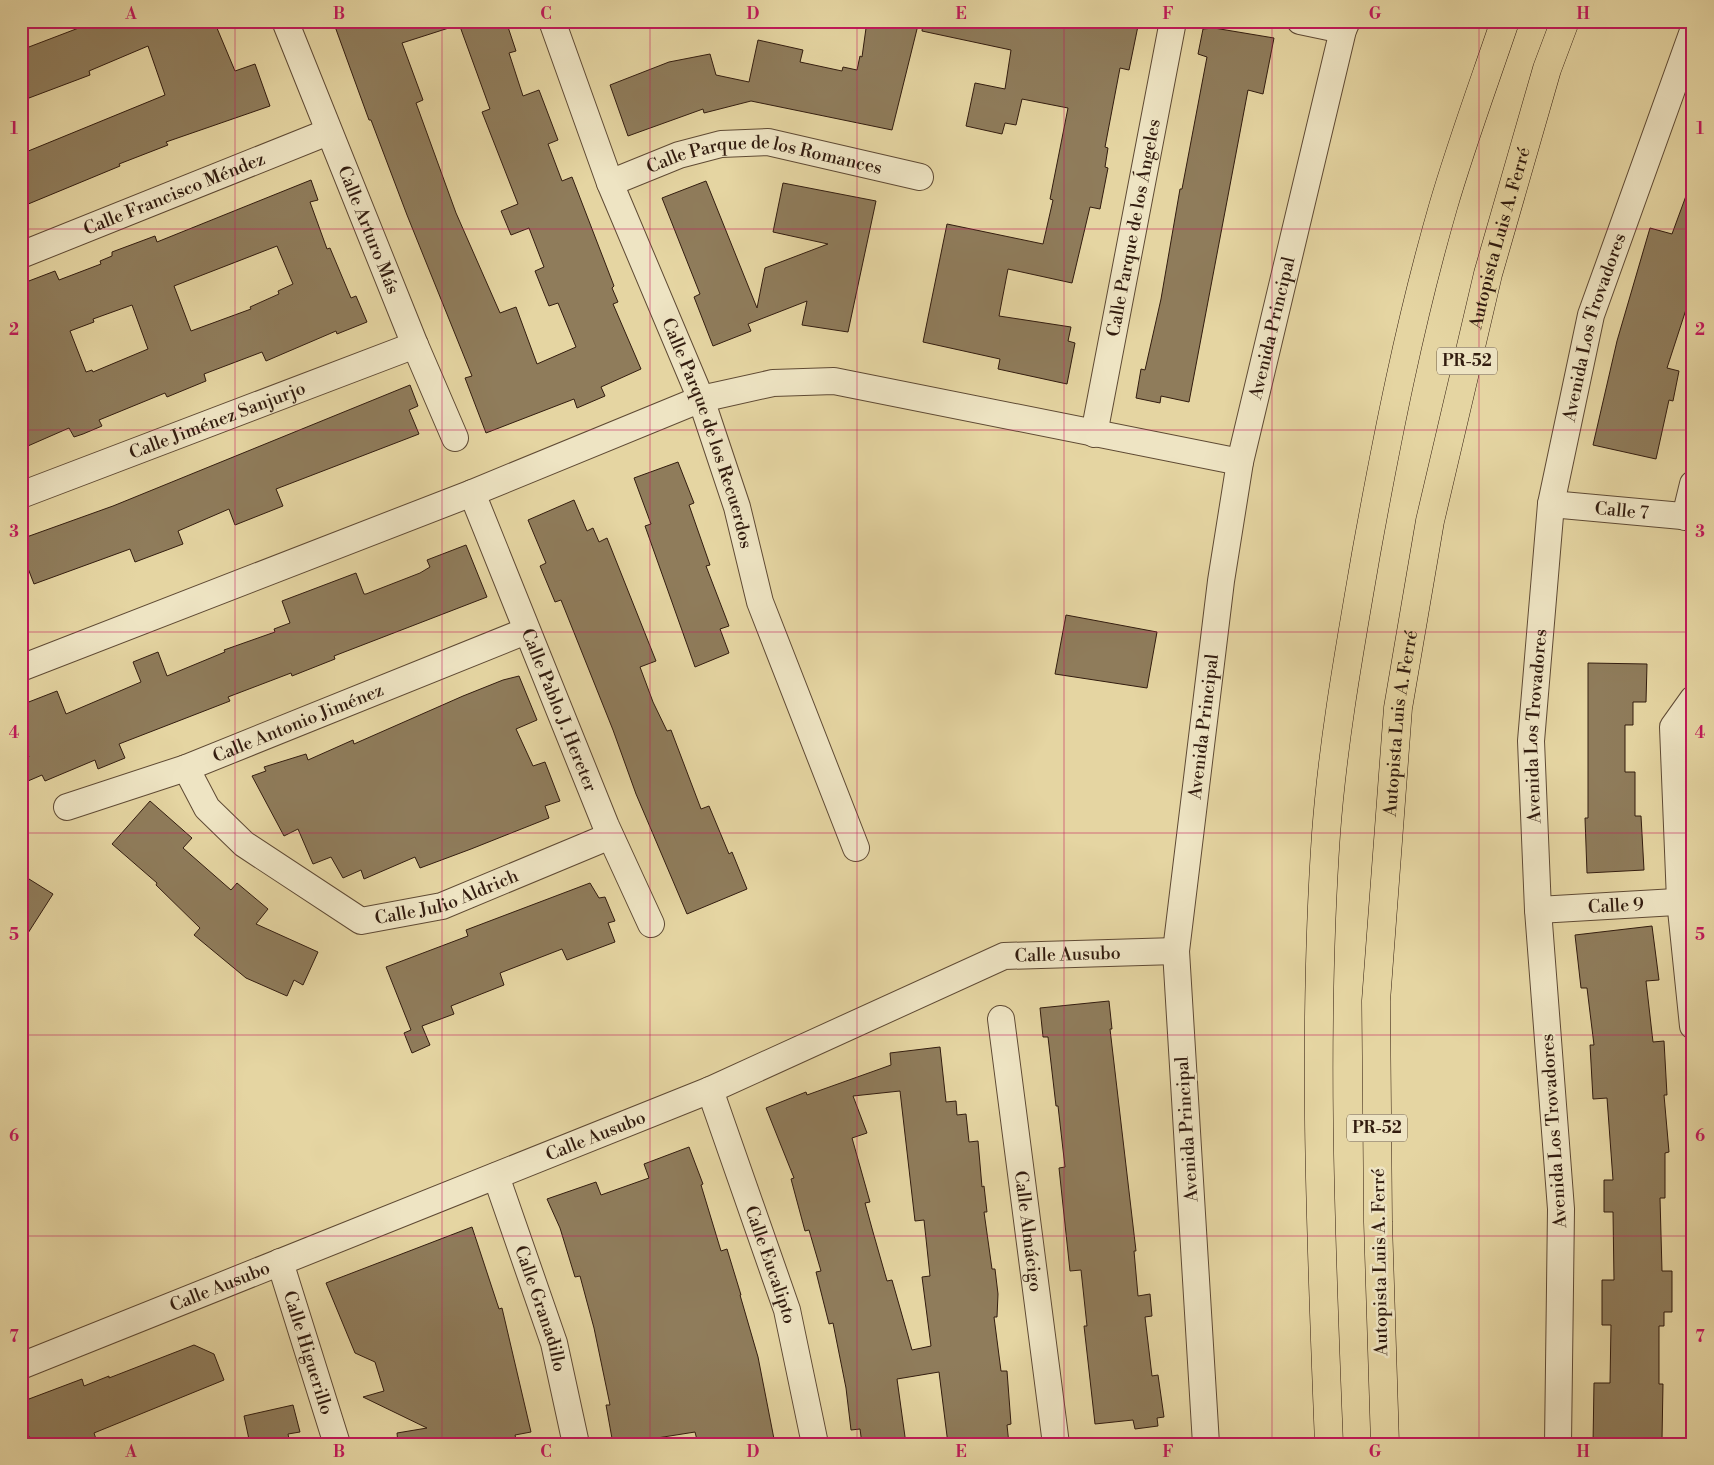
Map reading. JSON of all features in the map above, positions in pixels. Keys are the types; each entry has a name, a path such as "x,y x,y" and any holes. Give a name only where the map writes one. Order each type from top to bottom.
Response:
{"highway":[{"path":"1329,1444 1320,1226 1318,1020 1326,833 1339,704 1381,470 1406,356 1443,208 1505,21"},
{"name":"Autopista Luis A. Ferré","path":"1385,1444 1378,1222 1376,1002 1398,708 1430,520 1488,274 1548,69 1565,21"}],"street":[{"name":"Calle Arturo Más","path":"285,21 414,345 455,438"},
{"name":"Calle Parque de los Recuerdos","path":"552,21 610,182 701,398 738,507 760,602 856,848"},
{"name":"Calle Parque de los Ángeles","path":"1094,434 1172,21"},
{"path":"1300,21 1345,26"},
{"name":"Avenida Principal","path":"1206,1444 1176,951 1221,581 1240,462 1345,26"},
{"name":"Avenida Los Trovadores","path":"1558,1444 1561,1209 1538,910 1531,741 1551,504 1591,315 1688,61 1693,32"},
{"name":"Calle Francisco Méndez","path":"21,255 328,132"},
{"name":"Calle Parque de los Romances","path":"610,182 679,155 721,144 768,142 920,177"},
{"name":"Calle Jiménez Sanjurjo","path":"21,496 414,345"},
{"path":"21,668 472,492 701,398 773,383 834,382 1240,462"},
{"path":"1689,517 1693,484"},
{"name":"Calle Pablo J. Hereter","path":"472,492 526,631 610,836 651,924"},
{"name":"Calle 7","path":"1551,504 1689,517"},
{"name":"Calle Antonio Jiménez","path":"67,807 186,768 526,631"},
{"path":"1693,699 1673,727 1693,1026"},
{"name":"Calle Julio Aldrich","path":"186,768 207,808 244,844 361,921 442,906 610,836"},
{"name":"Calle 9","path":"1538,910 1686,900"},
{"name":"Calle Ausubo","path":"21,1366 710,1090 1004,956 1176,951"},
{"name":"Calle Almácigo","path":"1002,1019 1056,1444"},
{"name":"Calle Eucalipto","path":"710,1090 787,1310 815,1444"},
{"name":"Calle Granadillo","path":"496,1176 554,1343 576,1444"},
{"name":"Calle Higuerillo","path":"280,1262 337,1444"}],"building":[{"path":"97,21 214,21 235,71 255,64 270,106 166,142 168,145 119,164 120,166 21,207 21,154 165,95 148,46 89,71 90,75 21,101 21,50"},
{"path":"333,21 455,21 455,26 402,43 423,100 416,103 456,213 500,313 516,307 537,364 576,347 558,303 549,306 535,271 544,267 529,228 511,235 501,211 518,204 482,112 490,109 458,21 506,21 516,51 509,53 523,96 539,90 558,140 548,144 562,181 572,177 614,286 612,288 618,302 613,304 641,369 601,387 605,396 577,408 574,399 486,433 465,378 472,376 371,120 369,120"},
{"path":"867,21 919,21 892,130 751,101 704,113 703,109 628,136 610,85 669,62 710,54 716,75 749,82 758,40 803,50 800,62 842,71 843,67 857,70 860,56 862,57"},
{"path":"923,21 1139,21 1129,70 1120,68 1105,147 1108,148 1105,167 1108,168 1100,209 1090,207 1072,283 1008,269 999,316 1071,327 1068,341 1075,343 1067,384 998,369 1000,359 923,342 947,224 1043,244 1053,200 1050,199 1068,108 1022,99 1016,125 1005,123 1002,134 966,126 975,83 1005,89 1011,50 922,31"},
{"path":"1214,28 1274,38 1263,94 1248,90 1189,402 1161,396 1160,403 1136,398 1141,369 1145,370 1161,299 1180,189 1182,189 1207,57 1198,54 1203,29"},
{"path":"311,180 318,200 310,202 327,249 330,248 351,298 356,296 367,322 337,334 336,331 266,361 262,352 204,374 206,381 167,397 165,393 99,420 102,426 83,434 74,437 69,428 21,449 21,284 55,271 59,280 101,264 100,261 112,256 112,252 155,236 157,242","holes":["277,246 293,284 278,291 279,294 250,307 251,309 191,331 174,286","132,305 148,349 93,372 92,370 86,372 70,331 94,322 93,319"]},
{"path":"706,181 757,308 765,268 828,244 773,232 783,183 876,201 848,332 802,325 807,301 748,324 751,331 713,346 694,297 700,294 662,198"},
{"path":"1690,185 1693,185 1693,288 1667,368 1679,371 1673,401 1669,400 1656,459 1593,445 1617,341 1650,228 1672,234"},
{"path":"410,385 418,406 409,410 419,434 276,489 283,506 235,525 229,509 178,531 183,544 135,562 130,549 34,584 21,550 21,539 113,506"},
{"path":"678,462 694,503 689,505 710,565 706,566 729,626 720,629 729,653 695,667 645,526 651,524 634,478"},
{"path":"574,500 587,531 593,528 599,542 607,538 656,661 640,667 653,702 667,731 671,730 701,809 709,806 729,854 732,852 747,889 687,914 636,794 613,730 561,600 555,602 540,566 546,563 528,520"},
{"path":"466,545 487,597 334,656 335,659 292,676 291,673 228,697 230,701 119,744 125,758 98,769 95,760 45,781 42,775 28,781 21,765 21,761 29,757 21,739 21,705 57,691 66,714 141,682 133,662 158,652 167,676 225,652 224,650 275,632 274,629 290,623 282,601 356,573 364,594 366,594 420,573 430,567 427,560"},
{"path":"1066,615 1157,632 1147,688 1055,674"},
{"path":"1588,663 1647,664 1646,702 1633,702 1633,725 1625,725 1625,772 1635,772 1635,816 1641,816 1644,870 1587,873 1585,818 1588,818"},
{"path":"519,676 537,720 516,729 533,766 545,762 560,801 545,806 549,818 471,849 420,868 415,857 364,879 361,870 343,878 331,857 313,864 298,829 284,836 252,776 266,771 264,767 306,754 308,760 353,740 354,744 463,696 503,680"},
{"path":"150,801 192,838 183,848 231,890 237,883 268,909 256,924 318,952 303,985 294,980 287,996 246,978 194,935 200,928 156,885 157,883 112,844"},
{"path":"21,874 53,894 21,944"},
{"path":"590,883 599,898 605,897 615,921 608,923 615,942 567,960 562,949 500,973 504,985 451,1006 454,1014 422,1026 430,1045 412,1053 404,1033 411,1030 386,967 468,936 466,930"},
{"path":"1652,926 1659,980 1646,981 1653,1042 1664,1041 1667,1095 1664,1095 1669,1152 1665,1153 1665,1198 1660,1198 1662,1271 1672,1271 1672,1312 1664,1312 1664,1326 1659,1326 1659,1384 1663,1384 1662,1439 1659,1439 1659,1444 1593,1444 1594,1383 1610,1383 1611,1325 1602,1325 1602,1280 1614,1280 1613,1212 1604,1212 1604,1180 1613,1180 1607,1098 1593,1099 1590,1045 1594,1045 1587,988 1581,988 1575,935"},
{"path":"1109,1001 1112,1029 1110,1029 1136,1251 1134,1251 1138,1296 1150,1294 1152,1316 1145,1317 1152,1376 1158,1375 1164,1417 1157,1418 1158,1426 1135,1429 1133,1420 1095,1424 1084,1326 1087,1326 1081,1270 1070,1271 1059,1168 1065,1167 1048,1037 1043,1037 1040,1008"},
{"path":"940,1047 946,1102 956,1101 957,1115 966,1114 969,1142 978,1141 982,1187 984,1186 987,1212 984,1212 992,1269 995,1269 998,1294 997,1317 994,1317 1001,1371 1007,1371 1011,1424 1007,1425 1009,1444 948,1444 939,1372 897,1379 906,1444 862,1444 860,1429 851,1430 846,1388 833,1323 829,1324 816,1272 821,1271 809,1230 805,1231 791,1179 794,1178 766,1108 806,1092 807,1095 891,1065 890,1053","holes":["900,1091 915,1221 924,1220 930,1276 922,1277 931,1346 912,1350 892,1280 887,1281 865,1203 870,1202 852,1138 867,1133 853,1096"]},
{"path":"689,1147 703,1184 701,1185 721,1251 727,1249 741,1295 758,1357 775,1444 698,1444 695,1432 657,1438 657,1444 613,1444 606,1405 610,1405 594,1328 580,1276 575,1277 560,1228 547,1199 596,1182 601,1195 649,1178 644,1164"},
{"path":"472,1227 499,1309 502,1308 531,1432 515,1435 517,1444 398,1444 397,1433 427,1428 363,1397 384,1391 375,1362 355,1353 326,1283"},
{"path":"194,1345 214,1354 224,1380 94,1433 96,1439 84,1444 32,1444 21,1417 21,1402 82,1379 84,1386 109,1376 109,1378"},
{"path":"293,1405 300,1432 288,1434 290,1444 250,1444 244,1416"}]}
